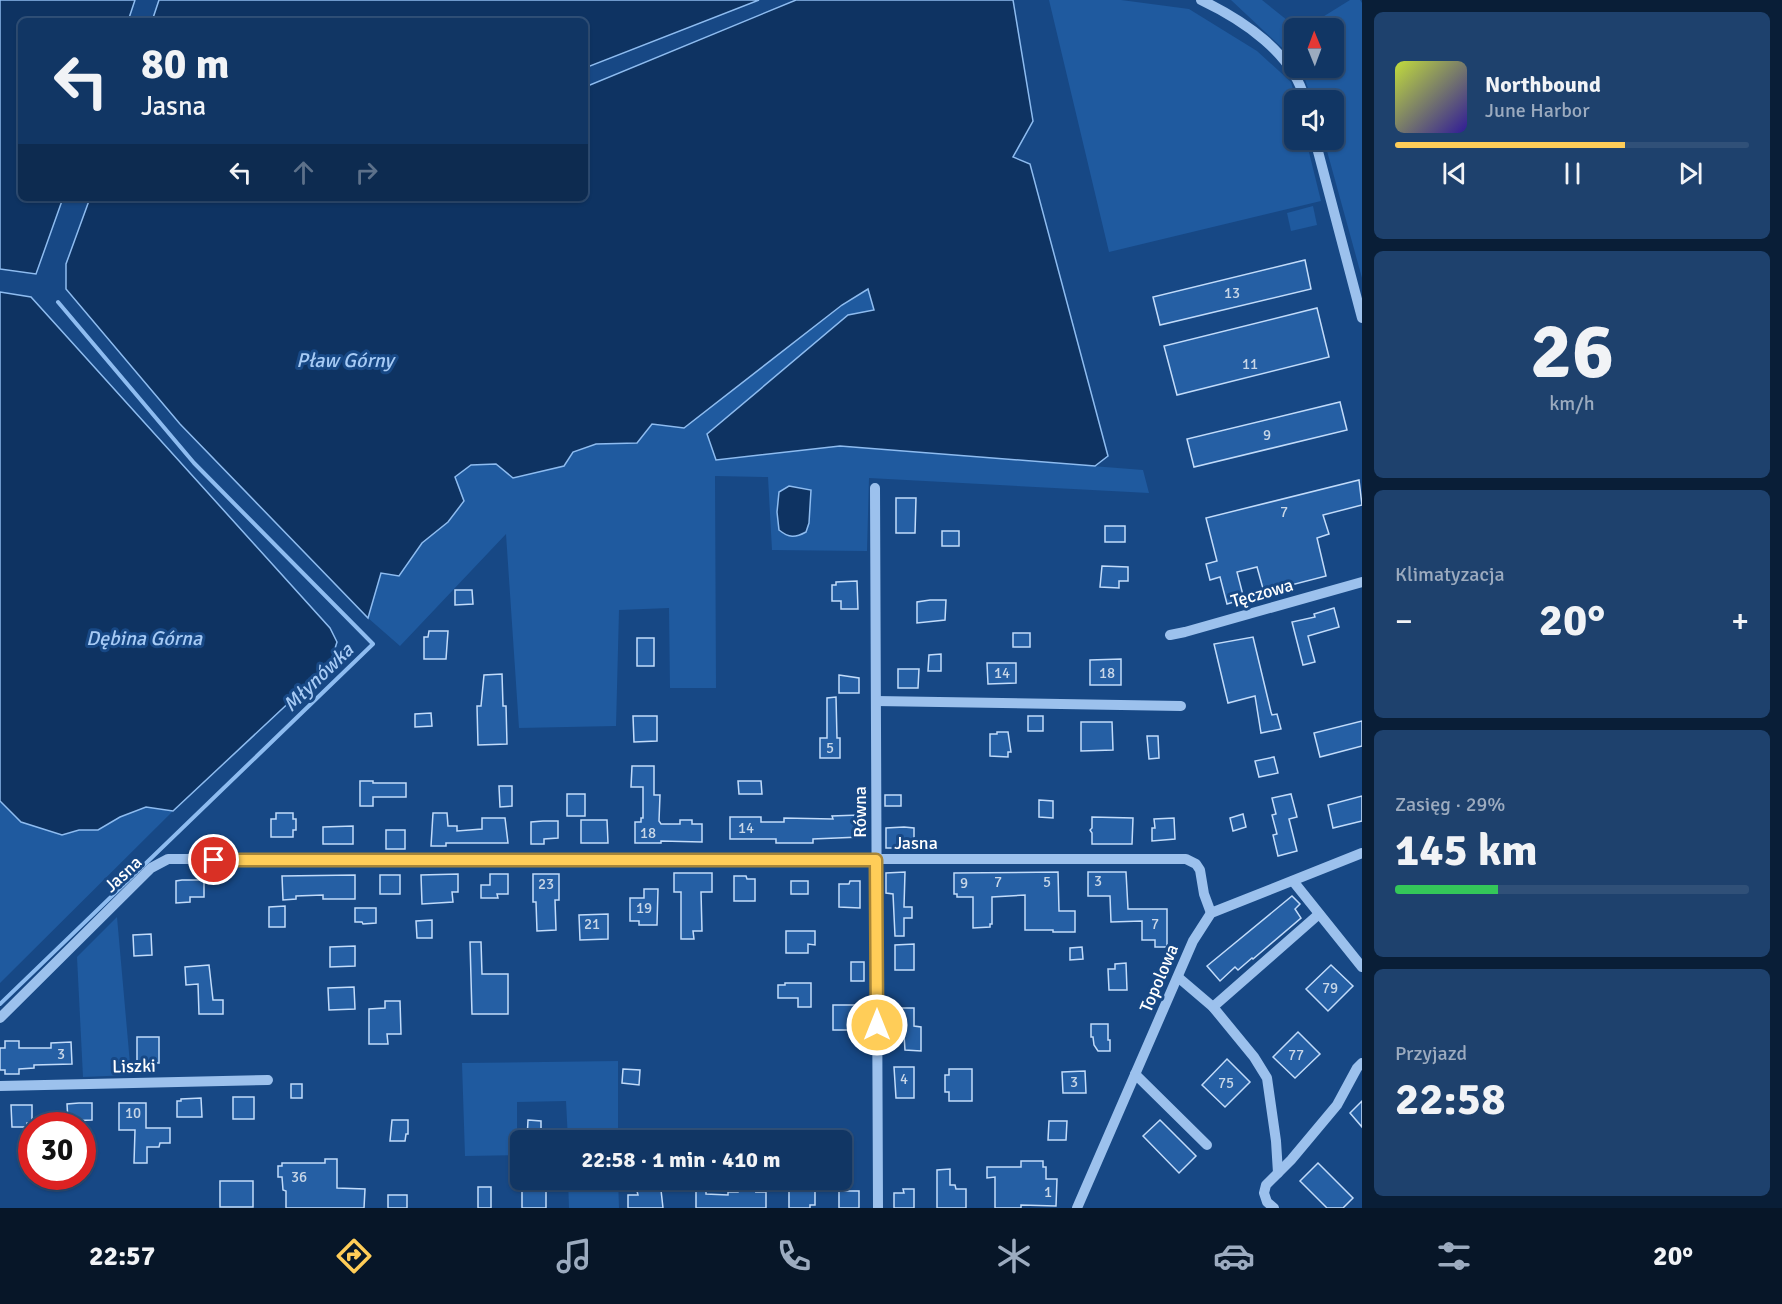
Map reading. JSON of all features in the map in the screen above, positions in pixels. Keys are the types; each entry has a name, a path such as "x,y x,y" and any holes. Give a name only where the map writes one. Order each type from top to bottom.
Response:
{"street":[{"path":"1201,0 1245,25 1281,56 1302,90"},
{"path":"1318,150 1362,318"},
{"name":"Równa","path":"875,488 878,1208"},
{"name":"Tęczowa","path":"1170,634 1185,632 1362,582"},
{"path":"876,701 1181,706"},
{"path":"1211,913 1362,853"},
{"name":"Jasna","path":"0,1018 151,868 168,859 1186,860 1196,864 1200,870 1204,894 1211,913"},
{"path":"1293,881 1362,968"},
{"name":"Topolowa","path":"1077,1208 1179,978 1193,941 1211,913"},
{"path":"1213,1006 1319,914"},
{"path":"1179,978 1213,1006 1254,1057 1267,1078 1278,1173"},
{"path":"1274,1208 1267,1202 1264,1193 1266,1185 1357,1080 1362,1063"},
{"path":"1135,1074 1207,1146"},
{"name":"Liszki","path":"0,1086 268,1080"}],"shaded area":[{"path":"1049,0 1121,0 1189,9 1257,51 1291,82 1293,90 1284,90 1284,150 1308,150 1321,201 1109,252"},
{"path":"1231,0 1262,0 1284,18 1284,50"},
{"path":"1350,0 1360,0 1362,3 1362,278 1327,150 1344,150 1344,90 1309,90 1304,78 1344,78 1344,18 1321,18"},
{"path":"1313,206 1317,225 1291,231 1287,213"},
{"path":"868,289 874,310 716,460 840,446 1143,470 1149,493 869,478 867,551 772,550 768,477 715,476 716,688 670,688 669,608 619,610 616,726 519,728 506,534 400,646 368,618 381,572 399,576 422,543 448,522 455,477 471,465 496,464 573,452 596,444 637,443 652,424 684,428 842,305"},
{"path":"0,801 62,835 79,830 98,830 120,817 147,807 173,811 0,983"},
{"path":"117,917 131,1075 83,1077 77,957"},
{"path":"618,1061 618,1130 567,1130 566,1101 517,1102 517,1130 510,1130 510,1155 465,1156 462,1063"},
{"path":"568,1190 618,1190 619,1208 569,1208"}],"water":[{"path":"0,0 135,0 129,18 18,18 18,201 62,201 36,274 0,269"},
{"path":"159,0 759,0 588,67 588,18 153,18"},
{"name":"Pław Górny","path":"796,0 1013,0 1033,121 1013,157 1030,164 1108,456 1095,466 840,446 716,460 707,434 848,315 874,310 868,289 842,305 684,428 652,424 637,443 596,444 573,452 564,466 513,478 496,464 471,465 455,477 464,501 448,522 422,543 399,576 381,573 368,618 180,424 66,289 66,264 89,201 588,201 588,86"},
{"name":"Dębina Górna","path":"0,292 31,297 330,628 337,642 331,661 312,681 173,811 146,807 120,817 98,830 79,830 62,835 21,822 0,801"},
{"path":"789,486 811,490 809,523 806,532 795,536 786,535 779,530 777,512 779,492"}],"building":[{"path":"1305,260 1311,289 1160,325 1153,297"},
{"path":"1317,308 1329,357 1177,395 1164,346"},
{"path":"1340,402 1347,430 1194,467 1187,439"},
{"path":"1359,480 1362,505 1323,515 1329,534 1317,538 1326,576 1264,592 1257,567 1237,572 1244,599 1227,604 1220,577 1210,580 1206,564 1217,561 1206,518"},
{"path":"896,498 916,498 915,533 896,533"},
{"path":"1105,526 1125,526 1125,542 1105,542"},
{"path":"942,531 959,531 959,546 942,546"},
{"path":"1102,566 1128,567 1128,581 1119,581 1119,588 1100,587"},
{"path":"857,581 858,609 841,609 841,601 832,601 832,585 836,585 836,582"},
{"path":"455,590 472,590 473,604 455,605"},
{"path":"946,600 945,620 917,623 917,602"},
{"path":"1334,608 1339,627 1308,636 1315,662 1303,665 1292,622 1315,617 1314,614"},
{"path":"429,631 448,631 446,659 424,659 424,637 428,637"},
{"path":"1013,633 1030,633 1030,647 1013,647"},
{"path":"1253,637 1271,712 1272,715 1277,714 1281,729 1261,733 1255,696 1228,703 1214,644"},
{"path":"637,638 654,638 654,666 637,666"},
{"path":"941,654 941,671 928,671 929,655"},
{"path":"1121,659 1121,685 1090,685 1090,660"},
{"path":"987,663 1016,663 1016,683 988,684"},
{"path":"898,669 919,669 918,688 898,688"},
{"path":"502,674 507,744 478,745 477,706 481,706 484,675"},
{"path":"839,675 859,678 859,693 839,693"},
{"path":"836,697 840,758 820,758 820,738 827,738 827,698"},
{"path":"431,713 432,726 415,727 415,714"},
{"path":"633,716 657,716 657,741 634,742"},
{"path":"1028,716 1043,716 1043,731 1028,731"},
{"path":"1362,721 1362,746 1320,757 1314,733"},
{"path":"1081,722 1112,722 1113,750 1081,751"},
{"path":"997,732 1008,732 1011,752 1008,752 1008,757 990,756 990,734 997,734"},
{"path":"1147,736 1158,736 1159,758 1149,759"},
{"path":"1274,757 1278,773 1259,777 1255,761"},
{"path":"632,766 654,766 654,795 660,795 659,821 661,824 680,824 680,820 692,820 692,824 702,824 702,842 635,843 635,822 641,822 643,818 643,787 631,787"},
{"path":"360,781 406,783 406,797 373,797 373,806 360,806"},
{"path":"738,781 761,781 762,794 739,794"},
{"path":"499,786 512,786 512,806 500,807"},
{"path":"567,794 585,794 585,816 567,816"},
{"path":"1291,794 1297,817 1289,819 1297,851 1278,856 1273,835 1277,834 1272,815 1276,814 1272,798"},
{"path":"885,795 901,795 901,806 885,806"},
{"path":"1362,796 1362,821 1333,828 1328,805"},
{"path":"1039,800 1053,801 1053,818 1039,817"},
{"path":"276,813 293,813 293,819 296,819 296,830 293,830 293,837 271,837 271,819 276,819"},
{"path":"433,813 447,813 448,826 457,826 457,831 482,829 482,818 505,818 508,843 446,843 446,846 431,846"},
{"path":"1243,814 1246,827 1233,831 1230,818"},
{"path":"859,815 860,837 813,839 813,843 776,843 776,839 730,839 730,817 761,817 761,822 784,822 784,818 833,819 832,816"},
{"path":"1092,817 1133,818 1132,844 1092,844 1090,830"},
{"path":"1174,818 1175,839 1152,841 1152,828 1155,828 1154,819"},
{"path":"581,820 607,820 608,843 581,843"},
{"path":"558,821 558,838 544,839 544,844 531,844 531,822"},
{"path":"353,826 353,844 323,844 323,827"},
{"path":"886,828 914,828 914,848 886,848"},
{"path":"386,830 405,830 405,849 386,849"},
{"path":"905,872 904,907 912,907 912,918 904,918 904,936 895,936 893,894 886,893 886,873"},
{"path":"1058,872 1059,911 1075,911 1075,932 1025,930 1025,895 992,897 992,924 990,927 973,928 973,897 957,897 957,894 954,894 954,873"},
{"path":"1088,872 1126,872 1128,909 1167,909 1167,947 1155,947 1155,940 1142,940 1142,921 1111,922 1110,896 1088,896"},
{"path":"674,873 712,873 712,892 701,892 702,931 693,931 694,939 681,939 681,892 674,892"},
{"path":"458,874 458,892 452,892 453,902 422,904 421,875"},
{"path":"490,874 508,874 508,894 497,894 498,898 481,898 481,885 490,885"},
{"path":"533,874 559,874 559,900 555,900 556,930 537,931 536,902 533,902"},
{"path":"355,875 355,899 323,899 323,895 296,896 296,899 283,900 282,876"},
{"path":"380,875 400,875 400,894 380,894"},
{"path":"734,876 755,879 755,901 734,901"},
{"path":"204,880 204,897 190,897 190,902 176,903 176,881"},
{"path":"791,881 808,881 808,894 791,894"},
{"path":"850,881 860,881 860,908 839,907 839,884 849,884"},
{"path":"644,889 658,889 657,925 639,925 639,921 630,921 630,898 644,898"},
{"path":"1292,896 1300,904 1295,909 1301,918 1253,959 1238,970 1235,967 1220,981 1207,966"},
{"path":"285,906 285,927 269,927 269,907"},
{"path":"355,908 376,908 376,923 355,922"},
{"path":"608,914 608,939 580,940 579,915"},
{"path":"432,920 432,938 417,938 416,921"},
{"path":"786,931 815,931 815,945 808,944 808,953 786,953"},
{"path":"151,934 152,955 134,956 133,935"},
{"path":"470,942 481,942 482,974 508,974 508,1014 472,1014"},
{"path":"914,944 914,970 895,970 895,945"},
{"path":"355,946 355,966 330,967 330,947"},
{"path":"1082,947 1083,959 1070,960 1070,948"},
{"path":"851,962 864,962 864,981 851,981"},
{"path":"1126,963 1127,990 1109,990 1108,969 1115,969 1115,964"},
{"path":"209,965 213,1000 223,1000 223,1014 199,1014 198,984 186,985 185,967"},
{"path":"1331,965 1353,986 1328,1011 1306,989"},
{"path":"785,983 811,983 811,1007 798,1007 798,998 778,998 778,985 785,985"},
{"path":"354,987 355,1009 329,1010 328,988"},
{"path":"385,1001 400,1001 401,1034 387,1034 388,1044 369,1044 369,1009 385,1008"},
{"path":"833,1005 862,1005 862,1020 854,1020 854,1030 833,1030"},
{"path":"895,1008 914,1008 914,1026 921,1027 921,1051 905,1050 904,1035 896,1035"},
{"path":"1091,1024 1108,1024 1110,1051 1098,1051 1091,1037"},
{"path":"1298,1032 1320,1054 1295,1078 1273,1057"},
{"path":"137,1037 159,1037 159,1063 137,1063"},
{"path":"5,1041 19,1041 19,1048 51,1048 51,1043 71,1042 72,1064 34,1065 34,1068 19,1069 19,1074 5,1074 5,1070 0,1070 0,1048 5,1048"},
{"path":"1227,1059 1250,1082 1225,1107 1202,1085"},
{"path":"894,1067 914,1067 914,1098 896,1098"},
{"path":"623,1069 640,1070 639,1085 622,1083"},
{"path":"949,1069 972,1069 972,1101 949,1101 949,1092 945,1092 945,1075 949,1075"},
{"path":"1085,1071 1086,1093 1063,1093 1062,1072"},
{"path":"291,1084 302,1084 302,1098 291,1098"},
{"path":"233,1097 254,1097 254,1119 233,1119"},
{"path":"201,1098 202,1117 177,1117 177,1101"},
{"path":"1362,1101 1362,1127 1350,1113"},
{"path":"92,1103 92,1112 67,1112 67,1104"},
{"path":"119,1103 146,1103 146,1128 170,1128 170,1143 160,1143 159,1147 147,1147 147,1163 134,1163 135,1130 119,1130"},
{"path":"11,1105 32,1105 32,1112 18,1112 18,1127 12,1127"},
{"path":"392,1120 408,1120 408,1134 406,1134 405,1141 390,1141"},
{"path":"528,1120 541,1121 541,1130 528,1130"},
{"path":"1160,1120 1196,1156 1179,1173 1143,1136"},
{"path":"1049,1121 1067,1121 1066,1140 1048,1140"},
{"path":"325,1159 337,1159 337,1188 365,1189 364,1208 286,1208 286,1191 283,1190 282,1177 278,1177 278,1166 282,1166 282,1163 325,1163"},
{"path":"1021,1161 1043,1161 1043,1167 1046,1167 1046,1179 1057,1179 1056,1206 1021,1205 1021,1208 995,1208 995,1177 987,1178 987,1167 1021,1167"},
{"path":"1318,1163 1353,1198 1343,1208 1327,1208 1300,1181"},
{"path":"950,1169 950,1185 955,1185 956,1189 966,1189 966,1208 937,1208 937,1170"},
{"path":"220,1181 253,1181 253,1207 220,1207"},
{"path":"478,1187 491,1187 491,1208 478,1208"},
{"path":"903,1189 914,1189 914,1208 894,1208 894,1193 904,1193"},
{"path":"522,1190 546,1190 546,1208 522,1208"},
{"path":"661,1190 663,1208 628,1208 628,1195 638,1195 637,1191"},
{"path":"696,1190 706,1190 706,1194 728,1195 728,1192 738,1192 738,1190 757,1190 756,1192 766,1192 766,1208 696,1208"},
{"path":"789,1190 815,1190 815,1205 810,1205 810,1208 789,1208"},
{"path":"839,1191 859,1191 859,1208 839,1208"},
{"path":"388,1195 407,1195 407,1208 388,1208"}],"waterway":[{"name":"Młynówka","path":"0,1004 373,644 194,463 58,302"}],"route":[{"path":"214,860 876,860 877,1025"}]}
